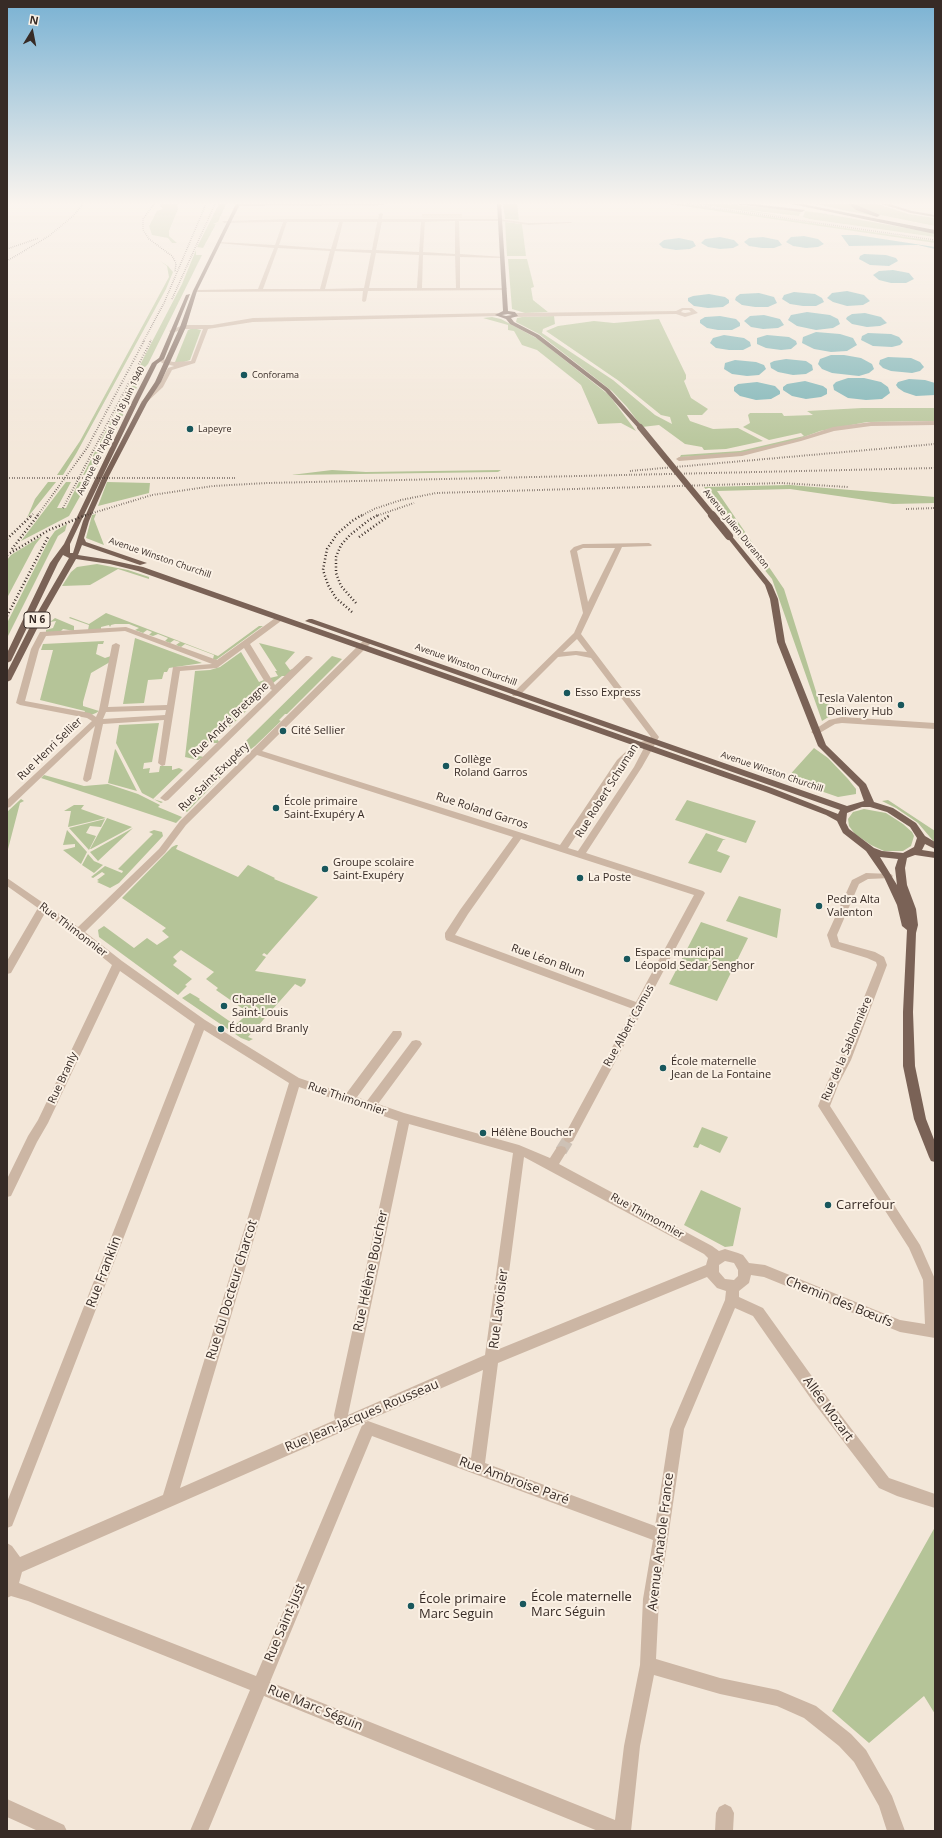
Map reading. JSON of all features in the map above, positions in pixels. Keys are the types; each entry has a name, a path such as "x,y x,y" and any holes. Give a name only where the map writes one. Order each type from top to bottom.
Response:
{"main road":[{"name":"Avenue de l'Appel du 18 Juin 1940","path":"144,403 158,382 172,331 194,290"},
{"path":"505,290 507,315"},
{"name":"Avenue de l'Appel du 18 Juin 1940","path":"54,563 66,544 155,363 164,361 183,327 195,291"},
{"path":"498,315 515,315"},
{"name":"Avenue Julien Duranton","path":"507,315 512,323 530,331 602,386 616,399 768,585 774,599 781,642 815,732 822,746 863,786 870,804"},
{"name":"N 6","path":"7,680 72,557 109,469 144,403"},
{"name":"Avenue Winston Churchill","path":"80,538 89,544 638,745"},
{"path":"66,544 72,557"},
{"path":"54,563 72,557 102,553 152,566"},
{"name":"Avenue Winston Churchill","path":"72,557 132,566 281,618 516,694 829,813 841,820"},
{"name":"N 6","path":"7,661 54,563"},
{"name":"Avenue Winston Churchill","path":"651,745 847,809"},
{"path":"911,933 906,925 902,904 881,863 871,850 846,831 841,820 843,812 861,804 870,804 890,810 913,826 922,838 935,846"},
{"path":"914,852 921,844 922,838"},
{"path":"871,850 891,855 903,856 914,852 935,855"},
{"path":"903,856 900,868 902,885 911,908 913,925 911,933 908,1012 909,1066 919,1113 935,1157"}],"street":[{"path":"364,301 366,290"},
{"path":"195,291 428,290"},
{"path":"515,315 677,312"},
{"path":"172,331 183,327 206,327 263,320 498,315"},
{"path":"144,403 161,386 170,369 194,361 195,354 206,327"},
{"path":"164,361 181,365"},
{"path":"679,459 742,454 799,440 833,429 871,424 935,423"},
{"path":"587,613 573,552 576,548 583,546 649,545"},
{"path":"516,694 577,634 619,546"},
{"path":"162,763 176,669 214,666 281,618"},
{"path":"98,722 90,716 20,703 35,649 43,634 126,629 218,663"},
{"path":"577,634 651,731 654,737 651,745"},
{"path":"245,643 272,687 278,689"},
{"name":"Rue Saint-Exupéry","path":"79,932 162,850 183,823 257,752 365,644"},
{"path":"87,779 99,726 98,722 103,710 116,645"},
{"path":"556,655 576,653 594,656"},
{"name":"Rue André Bretagne","path":"165,798 309,658"},
{"path":"103,710 170,707"},
{"name":"Rue Henri Sellier","path":"7,805 85,729 98,722 169,718"},
{"path":"815,732 832,722 842,720 935,726"},
{"name":"Rue Robert Schuman","path":"562,849 620,762 638,745 651,745"},
{"name":"Rue Robert Schuman","path":"581,854 651,745"},
{"name":"Rue Roland Garros","path":"257,752 700,893"},
{"name":"Rue Léon Blum","path":"519,835 464,912 450,936 640,1005"},
{"name":"Rue de la Sablonnière","path":"888,876 866,876 855,882 832,935 836,944 871,955 880,960 882,965 845,1060 833,1083 824,1106 914,1245 929,1280 932,1326 935,1332"},
{"name":"Rue Thimonnier","path":"7,881 43,908 79,932 118,964 201,1024 295,1081 404,1118 519,1150 552,1165 708,1250 714,1263"},
{"name":"Rue Albert Camus","path":"569,1138 700,893"},
{"path":"7,970 43,908"},
{"name":"Rue Branly","path":"7,1192 32,1139 42,1123 118,964"},
{"name":"Rue Franklin","path":"7,1521 201,1024"},
{"path":"348,1100 397,1034"},
{"path":"369,1107 416,1044"},
{"name":"Rue du Docteur Charcot","path":"169,1500 295,1081"},
{"name":"Rue Hélène Boucher","path":"342,1424 341,1415 404,1118"},
{"name":"Rue Lavoisier","path":"477,1467 519,1150"},
{"path":"552,1165 561,1150"},
{"path":"725,1255 734,1257 740,1261 745,1268 744,1279 732,1293 718,1282 712,1274 714,1263 725,1255"},
{"name":"Rue Jean-Jacques Rousseau","path":"15,1567 342,1424 365,1422 492,1359 714,1263"},
{"name":"Chemin des Bœufs","path":"745,1268 765,1271 900,1326 935,1332"},
{"name":"Allée Mozart","path":"732,1293 758,1312 816,1394 884,1483 897,1489 935,1501"},
{"name":"Avenue Anatole France","path":"621,1831 632,1746 653,1666 651,1599 678,1429 732,1293"},
{"name":"Rue Ambroise Paré","path":"365,1422 477,1467 660,1535"},
{"name":"Rue Saint-Just","path":"199,1831 365,1422"},
{"path":"7,1552 13,1560 15,1567 8,1589"},
{"name":"Rue Marc Séguin","path":"8,1589 28,1593 621,1831"},
{"path":"653,1666 720,1686 778,1698 810,1712 834,1730 860,1756 886,1802 896,1831"},
{"path":"7,1808 58,1831"},
{"path":"724,1831 725,1813"}],"green space":[{"path":"162,290 166,290 76,454 63,475 57,475 80,441"},
{"path":"179,290 185,290 148,364 138,377 140,381 96,469 83,475"},
{"path":"510,290 531,290 533,300 548,312 525,313 512,309"},
{"path":"554,316 555,324 543,329 542,333 613,380 655,415 672,424 670,417 661,415 619,381 546,331 558,326 594,321 614,323 659,319 686,375 686,379 684,381 691,398 708,409 702,415 687,415 690,421 713,429 738,428 763,441 726,449 704,450 702,447 685,444 659,425 642,427 627,407 612,391 539,334 516,322 517,318 522,317"},
{"path":"492,317 501,319 538,339 609,395 636,431 621,423 598,424 581,385 537,350 522,345 514,331 508,330 508,325 483,318"},
{"path":"193,328 201,330 190,360 175,362 188,330"},
{"path":"862,408 935,408 935,421 867,422 820,431 796,440 742,454 680,457 681,455 740,451 804,436 801,433 769,440 743,427 750,423 748,415 750,413 782,413 784,416 813,415 807,411"},
{"path":"332,470 366,472 501,470 498,472 291,475"},
{"path":"48,482 56,482 27,518 35,499"},
{"path":"66,482 71,482 57,508 66,508 79,482 88,482 69,516 21,541"},
{"path":"107,482 150,483 149,493 98,506"},
{"path":"790,485 935,497 935,503 893,504 790,489 717,491 784,589 819,701 837,708 864,709 867,715 835,713 822,721 772,579 719,514 722,512 704,487"},
{"path":"96,514 94,519 104,545 86,538 92,515"},
{"path":"67,524 65,531 58,536 7,638 7,623 50,538 55,531"},
{"path":"42,536 35,545 7,598 7,560 11,555"},
{"path":"97,564 128,570 149,577 149,579 118,569 90,585 62,586 71,572 77,567"},
{"path":"106,613 218,656 259,626 263,626 216,660 213,659 214,655 185,644 181,647 176,645 180,642 174,640 170,643 165,641 168,638 158,634 153,636 149,635 152,632 147,630 143,633 135,630 139,628 129,624 115,624 111,625 110,627 109,625 101,627 101,630 88,630 89,625 69,618 70,617 89,624"},
{"path":"55,618 74,626 74,631 63,629 60,632 46,632 46,630 53,628 56,621 50,622"},
{"path":"135,638 202,663 169,668 167,672 164,672 162,679 148,680 144,703 123,704"},
{"path":"104,641 103,644 98,644 96,654 105,658 111,656 110,662 91,673 83,702 83,706 99,711 91,715 84,713 85,711 40,700 53,650 41,650 43,644"},
{"path":"259,643 295,652 285,663 290,670 295,668 288,676 282,676 273,683 270,678 278,676 275,671 277,671"},
{"path":"241,652 259,682 264,680 266,683 261,685 266,692 217,739 220,743 211,743 199,756 204,757 198,760 185,757 195,671 210,670 220,667"},
{"path":"332,656 342,659 287,714 279,720 281,721 255,746 237,760 187,812 178,808"},
{"path":"159,723 152,762 144,763 143,769 150,768 149,773 159,772 160,766 172,766 172,770 179,768 183,770 153,799 142,793 116,743 119,725"},
{"path":"814,748 828,758 848,779 856,789 856,794 838,797 786,779"},
{"path":"115,749 116,750 137,791 108,783"},
{"path":"44,775 84,786 108,784 138,794 160,805 158,807 182,817 176,823 41,778"},
{"path":"21,799 24,801 20,803 7,853 7,812"},
{"path":"687,800 756,821 746,843 675,820"},
{"path":"888,800 935,831 935,843 918,823 896,808 882,801"},
{"path":"74,805 84,805 81,809 106,818 68,827 71,811 64,811"},
{"path":"864,809 886,813 903,824 912,832 914,836 911,846 903,851 884,851 871,845 855,834 849,826 848,819 853,812"},
{"path":"107,818 132,827 90,849"},
{"path":"105,819 101,827 90,826 86,833 96,836 89,850 69,828"},
{"path":"133,828 98,861 90,852 92,851"},
{"path":"67,830 87,852 81,864 63,850 75,847 75,844 63,845"},
{"path":"154,830 162,832 163,836 119,883 110,888 97,882 99,881 97,880 105,874 102,872 93,878 91,877 105,866 122,873 123,871 118,869 153,834 149,832"},
{"path":"706,833 726,840 723,840 717,851 730,856 721,873 688,863"},
{"path":"178,845 176,849 238,877 248,865 275,878 274,879 318,897 267,955 264,953 262,955 266,957 255,971 306,979 305,983 301,987 295,984 248,1037 253,1039 249,1041 241,1038 182,998 190,993 235,1025 249,1013 216,990 218,988 206,979 214,972 181,950 173,957 177,961 173,965 192,979 185,985 187,986 178,995 99,937 98,930 104,926 134,948 147,938 157,945 169,937 162,931 166,928 122,898 172,847"},
{"path":"88,854 94,861 103,865 94,873 82,865"},
{"path":"739,896 781,909 777,938 726,921"},
{"path":"701,922 748,938 717,1001 669,984"},
{"path":"702,1127 728,1137 720,1153 700,1144 698,1148 693,1147"},
{"path":"701,1190 741,1208 733,1246 725,1247 684,1225"},
{"path":"935,1527 935,1714 924,1696 869,1743 832,1711"}],"water":[{"path":"847,291 864,295 870,301 863,305 847,306 833,302 827,298 832,293"},
{"path":"794,292 815,294 822,298 824,302 816,306 803,306 790,304 782,299 784,295"},
{"path":"759,293 774,297 777,303 768,307 755,307 742,305 735,300 740,294"},
{"path":"709,294 725,297 729,300 729,303 723,307 708,308 694,306 688,301 688,298 693,296"},
{"path":"807,312 830,315 838,319 840,324 833,328 816,330 797,326 788,320 791,315"},
{"path":"865,313 881,317 887,323 880,326 867,327 852,324 846,319 852,314"},
{"path":"764,315 780,319 784,325 778,328 763,329 751,327 744,321 750,316"},
{"path":"720,316 736,319 740,323 740,326 732,330 718,330 707,328 700,323 700,320 705,317"},
{"path":"816,332 840,334 853,338 857,345 847,351 831,352 814,349 802,343 803,337"},
{"path":"868,333 891,334 899,337 903,342 900,345 892,347 873,346 861,340 862,336"},
{"path":"724,335 744,338 750,342 751,346 743,350 729,350 716,348 710,343 713,338"},
{"path":"767,335 789,337 796,341 797,344 791,349 781,350 766,348 757,344 757,338"},
{"path":"831,355 844,355 861,358 872,364 874,369 869,373 859,376 832,373 822,369 818,364 820,359"},
{"path":"888,357 911,358 920,362 924,367 920,371 912,373 891,371 883,368 879,364 880,360"},
{"path":"786,359 806,361 812,365 813,370 806,374 793,375 778,372 771,368 770,363"},
{"path":"735,360 756,362 764,365 766,369 759,375 747,376 732,374 724,369 725,363"},
{"path":"848,378 864,378 881,382 888,387 890,393 882,399 866,400 848,398 834,390 833,385 836,382"},
{"path":"909,379 925,380 935,383 935,395 916,396 904,392 896,385 898,382"},
{"path":"805,381 823,386 827,389 827,394 821,397 806,399 792,396 783,390 783,387 787,384"},
{"path":"757,382 775,386 780,391 780,394 771,399 756,400 740,396 734,391 734,387 738,384"}],"tunnel":[{"path":"561,1151 569,1138"}],"railway":[{"path":"143,342 170,290"},
{"path":"172,299 176,290"},
{"path":"65,478 87,448 144,341"},
{"path":"79,478 151,341"},
{"path":"630,471 935,444"},
{"path":"85,515 152,495 213,486 267,483 935,468"},
{"path":"7,478 65,478"},
{"path":"37,516 65,478"},
{"path":"65,478 79,478"},
{"path":"63,508 79,478"},
{"path":"79,478 236,478"},
{"path":"361,516 374,509 401,500 436,493 781,483 848,487"},
{"path":"377,516 414,503"},
{"path":"906,509 935,508"},
{"path":"7,539 32,515"},
{"path":"12,549 38,515"},
{"path":"7,555 49,530 85,515"},
{"path":"352,612 336,598 328,585 323,570 327,549 337,534 352,521 362,515"},
{"path":"359,537 390,515 388,516"},
{"path":"356,603 341,586 336,573 336,557 341,545 350,535 377,516"},
{"path":"7,616 48,537"}],"place":[{"name":"Conforama","path":"244,375"},
{"name":"Lapeyre","path":"190,429"},
{"name":"Esso Express","path":"567,693"},
{"name":"Tesla Valenton Delivery Hub","path":"901,705"},
{"name":"Cité Sellier","path":"283,731"},
{"name":"Collège Roland Garros","path":"446,766"},
{"name":"École primaire Saint-Exupéry A","path":"276,808"},
{"name":"Groupe scolaire Saint-Exupéry","path":"325,869"},
{"name":"La Poste","path":"580,878"},
{"name":"Pedra Alta Valenton","path":"819,906"},
{"name":"Espace municipal Léopold Sedar Senghor","path":"627,959"},
{"name":"Chapelle Saint-Louis","path":"224,1006"},
{"name":"Édouard Branly","path":"221,1029"},
{"name":"École maternelle Jean de La Fontaine","path":"663,1068"},
{"name":"Hélène Boucher","path":"483,1133"},
{"name":"Carrefour","path":"828,1205"},
{"name":"École maternelle Marc Séguin","path":"523,1604"},
{"name":"École primaire Marc Seguin","path":"411,1606"}]}
